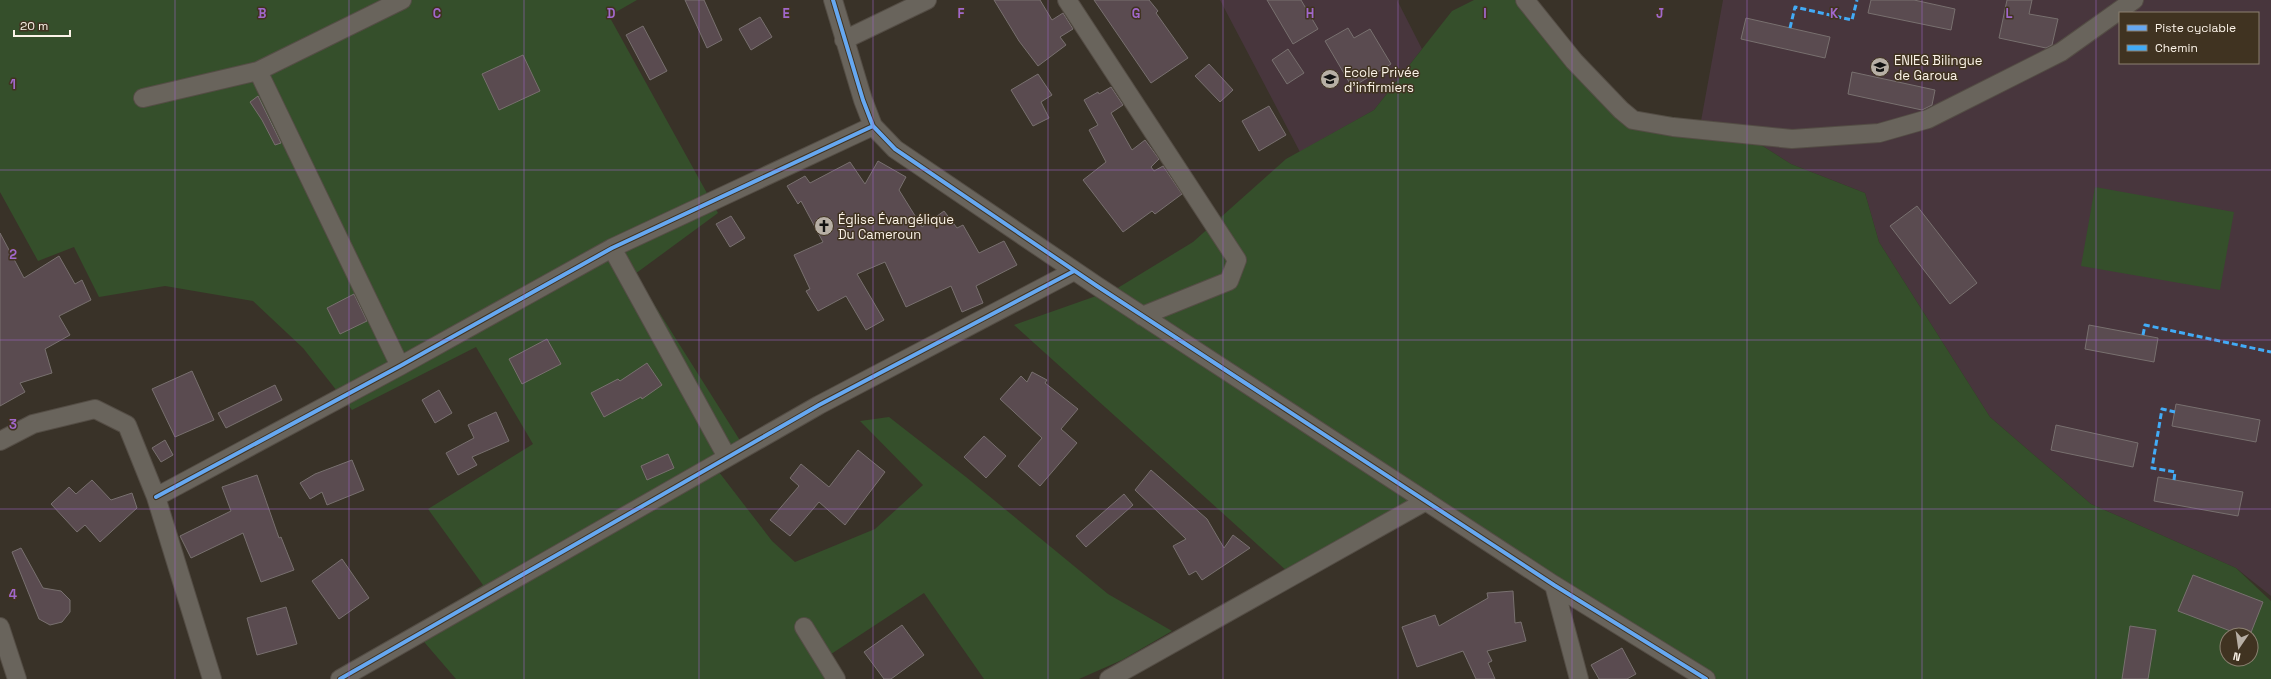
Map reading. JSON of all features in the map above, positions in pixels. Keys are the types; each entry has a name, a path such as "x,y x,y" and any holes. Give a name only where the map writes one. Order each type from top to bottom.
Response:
{"street":[{"path":"143,98 258,71 402,0"},
{"path":"833,0 844,40 873,126 895,148 1142,316 1554,585 1706,679"},
{"path":"844,40 927,0"},
{"path":"1067,0 1237,260 1229,281 1142,316"},
{"path":"1525,0 1574,61 1621,110 1633,120 1673,127 1792,139 1879,133 1928,119 2061,52 2134,0"},
{"path":"258,71 400,366"},
{"path":"156,497 400,366 612,248 873,126"},
{"path":"612,248 727,457"},
{"path":"340,679 819,405 1074,271"},
{"path":"0,441 33,424 95,409 127,425 156,497 212,679"},
{"path":"1108,679 1426,501"},
{"path":"1554,585 1579,679"},
{"path":"0,627 17,679"},
{"path":"804,627 836,679"}],"shaded area":[{"name":"Ecole Privée d'infirmiers","path":"1220,0 1397,0 1422,49 1374,110 1300,152"},
{"path":"1723,0 2271,0 2271,596 2236,568 2091,504 1990,417 1879,242 1865,193 1791,164 1730,125 1701,121"}],"green space":[{"path":"0,0 637,0 609,16 718,213 635,274 741,442 712,463 772,541 795,562 875,529 923,485 860,421 889,417 966,477 1108,594 1172,631 1122,660 1079,679 984,679 924,593 822,660 835,679 456,679 413,629 483,585 428,509 533,444 476,347 352,410 303,348 253,301 165,286 99,297 74,247 38,261 0,192"},
{"path":"1474,0 1518,0 1630,111 1730,125 1791,164 1865,193 1879,242 1990,417 2091,504 2236,568 2271,601 2271,679 1705,679 1420,508 1289,573 1014,325 1116,289 1193,242 1286,159 1374,110 1452,11"},
{"path":"2095,187 2234,212 2220,290 2081,266"}],"building":[{"path":"685,0 704,0 722,40 707,48"},
{"path":"994,0 1040,0 1052,20 1063,13 1073,29 1060,37 1066,45 1038,66 1019,41"},
{"path":"1094,0 1149,0 1158,11 1156,13 1188,58 1151,83"},
{"path":"1267,0 1301,0 1318,29 1293,44"},
{"path":"1871,0 1914,0 1955,9 1951,30 1868,13"},
{"path":"2007,0 2032,0 2029,14 2058,19 2052,45 2046,48 1999,38"},
{"path":"760,17 772,37 751,50 739,29"},
{"path":"1746,18 1830,37 1825,58 1741,39"},
{"path":"643,26 667,71 650,80 626,35"},
{"path":"1348,28 1354,38 1370,29 1391,64 1352,87 1325,41"},
{"path":"1288,49 1304,73 1287,84 1272,60"},
{"path":"523,55 540,91 499,110 482,74"},
{"path":"1209,64 1233,90 1220,102 1195,76"},
{"path":"1852,72 1935,90 1932,105 1922,110 1848,94"},
{"path":"1038,74 1052,95 1041,102 1049,118 1033,126 1011,90"},
{"path":"1111,87 1123,105 1111,113 1132,150 1145,140 1159,159 1151,167 1154,171 1163,166 1182,194 1155,214 1152,211 1123,232 1083,180 1106,162 1089,130 1098,125 1084,100"},
{"path":"258,96 281,143 275,145 262,120 250,102"},
{"path":"1269,106 1286,135 1259,151 1242,121"},
{"path":"878,161 906,177 899,190 922,227 944,211 957,228 963,225 979,253 1004,241 1017,265 976,286 983,303 962,312 951,286 906,307 885,262 857,274 884,320 866,330 846,296 818,311 806,291 810,289 794,255 823,242 801,201 798,204 787,186 805,176 810,183 850,162 865,184"},
{"path":"1917,206 1977,283 1950,304 1890,226"},
{"path":"731,216 745,238 730,247 716,224"},
{"path":"0,233 24,278 59,256 75,284 82,280 91,300 59,316 70,335 45,349 52,373 20,383 25,392 0,406"},
{"path":"354,294 367,321 340,334 327,308"},
{"path":"2089,325 2158,338 2154,362 2085,349"},
{"path":"547,339 561,364 522,384 509,359"},
{"path":"647,363 662,385 642,399 641,397 604,417 591,393 618,379 620,381"},
{"path":"192,371 214,420 175,437 152,389"},
{"path":"1032,372 1047,380 1045,383 1078,409 1061,429 1077,443 1040,486 1018,466 1042,438 1000,399 1021,376 1027,382"},
{"path":"275,385 282,400 226,428 218,413"},
{"path":"439,390 452,413 435,423 422,400"},
{"path":"2176,404 2260,420 2256,442 2172,426"},
{"path":"496,412 509,441 472,457 477,465 458,475 446,453 474,438 468,425"},
{"path":"2056,425 2138,443 2133,467 2051,450"},
{"path":"984,436 1006,456 986,478 964,457"},
{"path":"165,440 173,455 161,462 152,448"},
{"path":"858,450 885,472 845,525 819,502 790,536 770,520 799,486 790,478 801,464 829,487"},
{"path":"668,454 674,468 647,480 641,466"},
{"path":"352,460 364,490 327,505 322,492 310,499 300,483 315,474"},
{"path":"1151,470 1207,519 1224,548 1233,535 1250,548 1202,580 1196,571 1189,575 1173,546 1186,539 1135,490"},
{"path":"257,475 279,538 281,537 294,570 261,582 243,533 191,558 180,536 231,511 222,487"},
{"path":"2158,477 2243,492 2238,516 2154,501"},
{"path":"92,480 111,500 132,493 137,508 100,542 85,525 77,532 51,504 69,487 76,494"},
{"path":"1124,494 1133,505 1086,547 1076,536"},
{"path":"21,548 43,588 61,591 70,600 70,612 62,622 50,625 39,619 12,552"},
{"path":"342,559 369,598 339,619 312,581"},
{"path":"2193,575 2263,602 2253,627 2220,627 2178,611"},
{"path":"1513,591 1515,623 1521,622 1526,641 1487,651 1492,661 1488,663 1495,679 1476,679 1463,651 1417,667 1402,627 1435,615 1439,626 1488,598 1487,593"},
{"path":"286,607 297,644 257,655 247,618"},
{"path":"902,625 924,655 891,679 884,679 864,652"},
{"path":"2130,626 2156,630 2148,679 2122,679"},
{"path":"1622,648 1636,674 1627,679 1599,679 1591,665"}],"marked path":[{"path":"1790,28 1795,7 1852,20 1857,0"},
{"path":"2143,335 2145,325 2271,352"},
{"path":"2174,480 2175,472 2152,468 2162,409 2175,412"}],"cycle path":[{"path":"833,0 863,100 873,126 895,149 1097,286 1554,585 1706,679"},
{"path":"156,497 400,366 612,248 873,126"},
{"path":"340,679 819,405 1074,271"}],"place":[{"name":"ENIEG Bilingue de Garoua","path":"1880,67"},
{"name":"Ecole Privée d'infirmiers","path":"1330,79"},
{"name":"Église Évangélique Du Cameroun","path":"824,226"}]}
